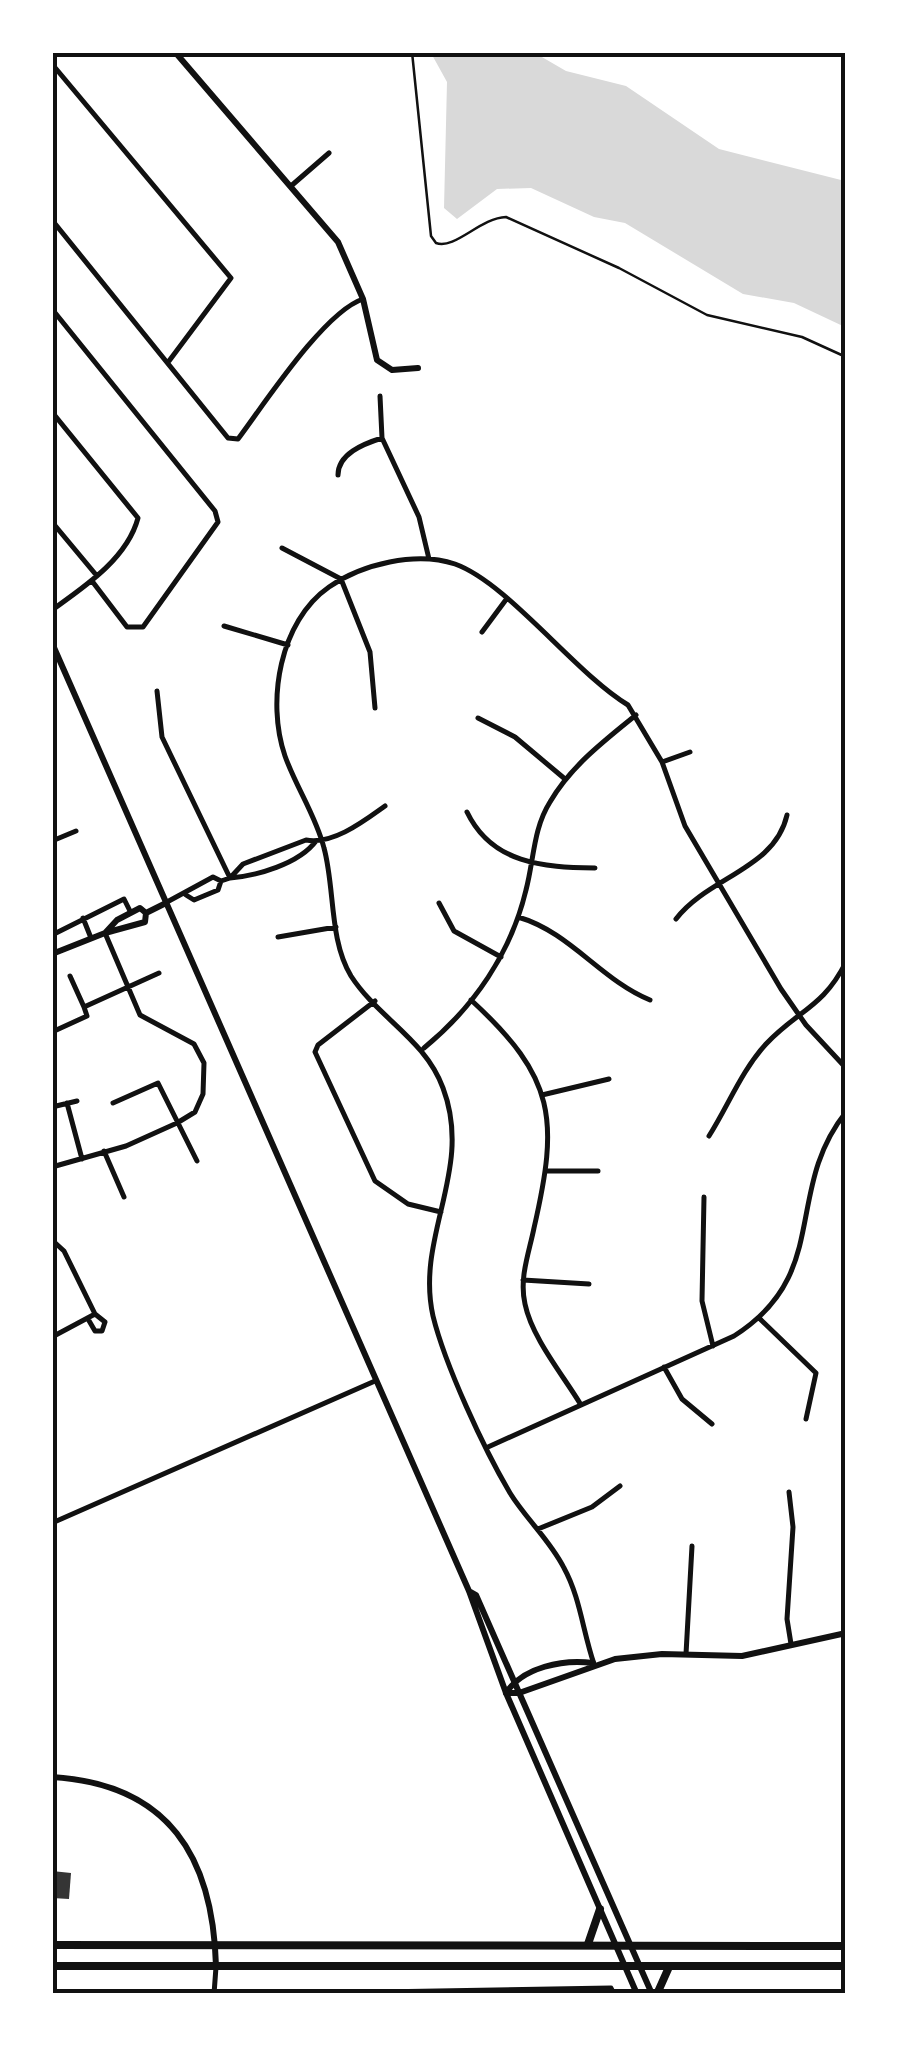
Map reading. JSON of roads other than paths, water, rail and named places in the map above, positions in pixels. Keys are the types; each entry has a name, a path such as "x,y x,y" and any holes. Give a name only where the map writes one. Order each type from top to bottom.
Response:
{"main road":[{"path":"175,52 338,242 363,299 377,360 392,370 418,368"},
{"path":"52,643 85,709 166,903 469,1591 469,1602 506,1693 637,1994"},
{"path":"146,913 166,903"},
{"path":"105,933 130,911 140,908 146,913"},
{"path":"52,954 146,922 146,913"},
{"path":"469,1591 476,1595 654,1994"},
{"path":"506,1693 514,1680 562,1662 594,1664 686,1654 742,1656 846,1633"},
{"path":"506,1693 519,1693 594,1664"},
{"path":"52,1777 114,1788 162,1817 200,1869 214,1911 216,1966"},
{"path":"588,1944 600,1909"},
{"path":"52,1945 846,1946"},
{"path":"52,1966 846,1966"},
{"path":"654,1994 669,1967"}],"street":[{"path":"52,64 231,278 169,361"},
{"path":"291,186 329,152"},
{"path":"52,220 228,438 238,438 322,330 363,299"},
{"path":"52,309 215,511 218,522 142,627 127,626 52,522"},
{"path":"380,396 382,438 419,517 430,560"},
{"path":"52,412 138,518 133,535 94,578 52,610"},
{"path":"338,475 346,456 382,438"},
{"path":"282,548 341,579 370,652 375,708"},
{"path":"594,1664 573,1588 538,1529 509,1491 433,1314 432,1264 452,1171 452,1118 439,1078 422,1049 348,970 318,840 285,756 278,725 277,693 288,646 306,609 341,579 392,563 430,560 468,570 505,601 636,715 662,762 674,806 798,1014 846,1068"},
{"path":"482,632 505,601"},
{"path":"224,626 288,646"},
{"path":"158,691 162,737 230,878"},
{"path":"422,1049 471,1000 501,958 518,917 543,815 566,779 636,715"},
{"path":"478,718 515,737 566,779"},
{"path":"662,762 690,752"},
{"path":"230,878 243,864 357,826 385,806"},
{"path":"467,812 490,845 532,863 595,868"},
{"path":"676,919 696,896 774,847 788,815"},
{"path":"52,842 76,831"},
{"path":"186,895 194,900 218,890 221,882 230,878 248,876 305,853 318,840"},
{"path":"186,895 187,888 213,877 221,882"},
{"path":"166,903 186,895"},
{"path":"52,935 124,899 130,911"},
{"path":"439,902 454,931 501,958"},
{"path":"518,917 544,927 618,984 650,1000"},
{"path":"83,918 92,938"},
{"path":"278,936 336,927"},
{"path":"52,1167 104,1152 177,1123 195,1112 203,1094 204,1063 194,1044 140,1015 105,933"},
{"path":"709,1136 758,1054 798,1014 823,999 846,962"},
{"path":"84,1007 158,973"},
{"path":"52,1032 87,1016 70,976"},
{"path":"471,1000 514,1041 542,1095 549,1126 547,1171 523,1280 528,1315 581,1405"},
{"path":"375,1001 318,1045 315,1052 368,1171 395,1197 442,1212"},
{"path":"542,1095 609,1079"},
{"path":"113,1103 158,1083 197,1161"},
{"path":"52,1107 77,1101"},
{"path":"67,1104 82,1159"},
{"path":"488,1447 713,1346 758,1318 795,1269 815,1167 846,1112"},
{"path":"104,1152 124,1197"},
{"path":"547,1171 598,1171"},
{"path":"704,1197 702,1301 713,1346"},
{"path":"52,1240 64,1251 96,1314 104,1322 102,1330 95,1331 88,1319"},
{"path":"523,1280 589,1284"},
{"path":"52,1337 96,1314"},
{"path":"758,1318 816,1373 806,1419"},
{"path":"664,1367 682,1399 712,1424"},
{"path":"52,1524 375,1381"},
{"path":"538,1529 592,1507 620,1486"},
{"path":"789,1492 793,1527 787,1619 792,1648"},
{"path":"686,1654 692,1546"},
{"path":"214,1994 216,1966"},
{"path":"263,1994 611,1988 614,1994"}]}
